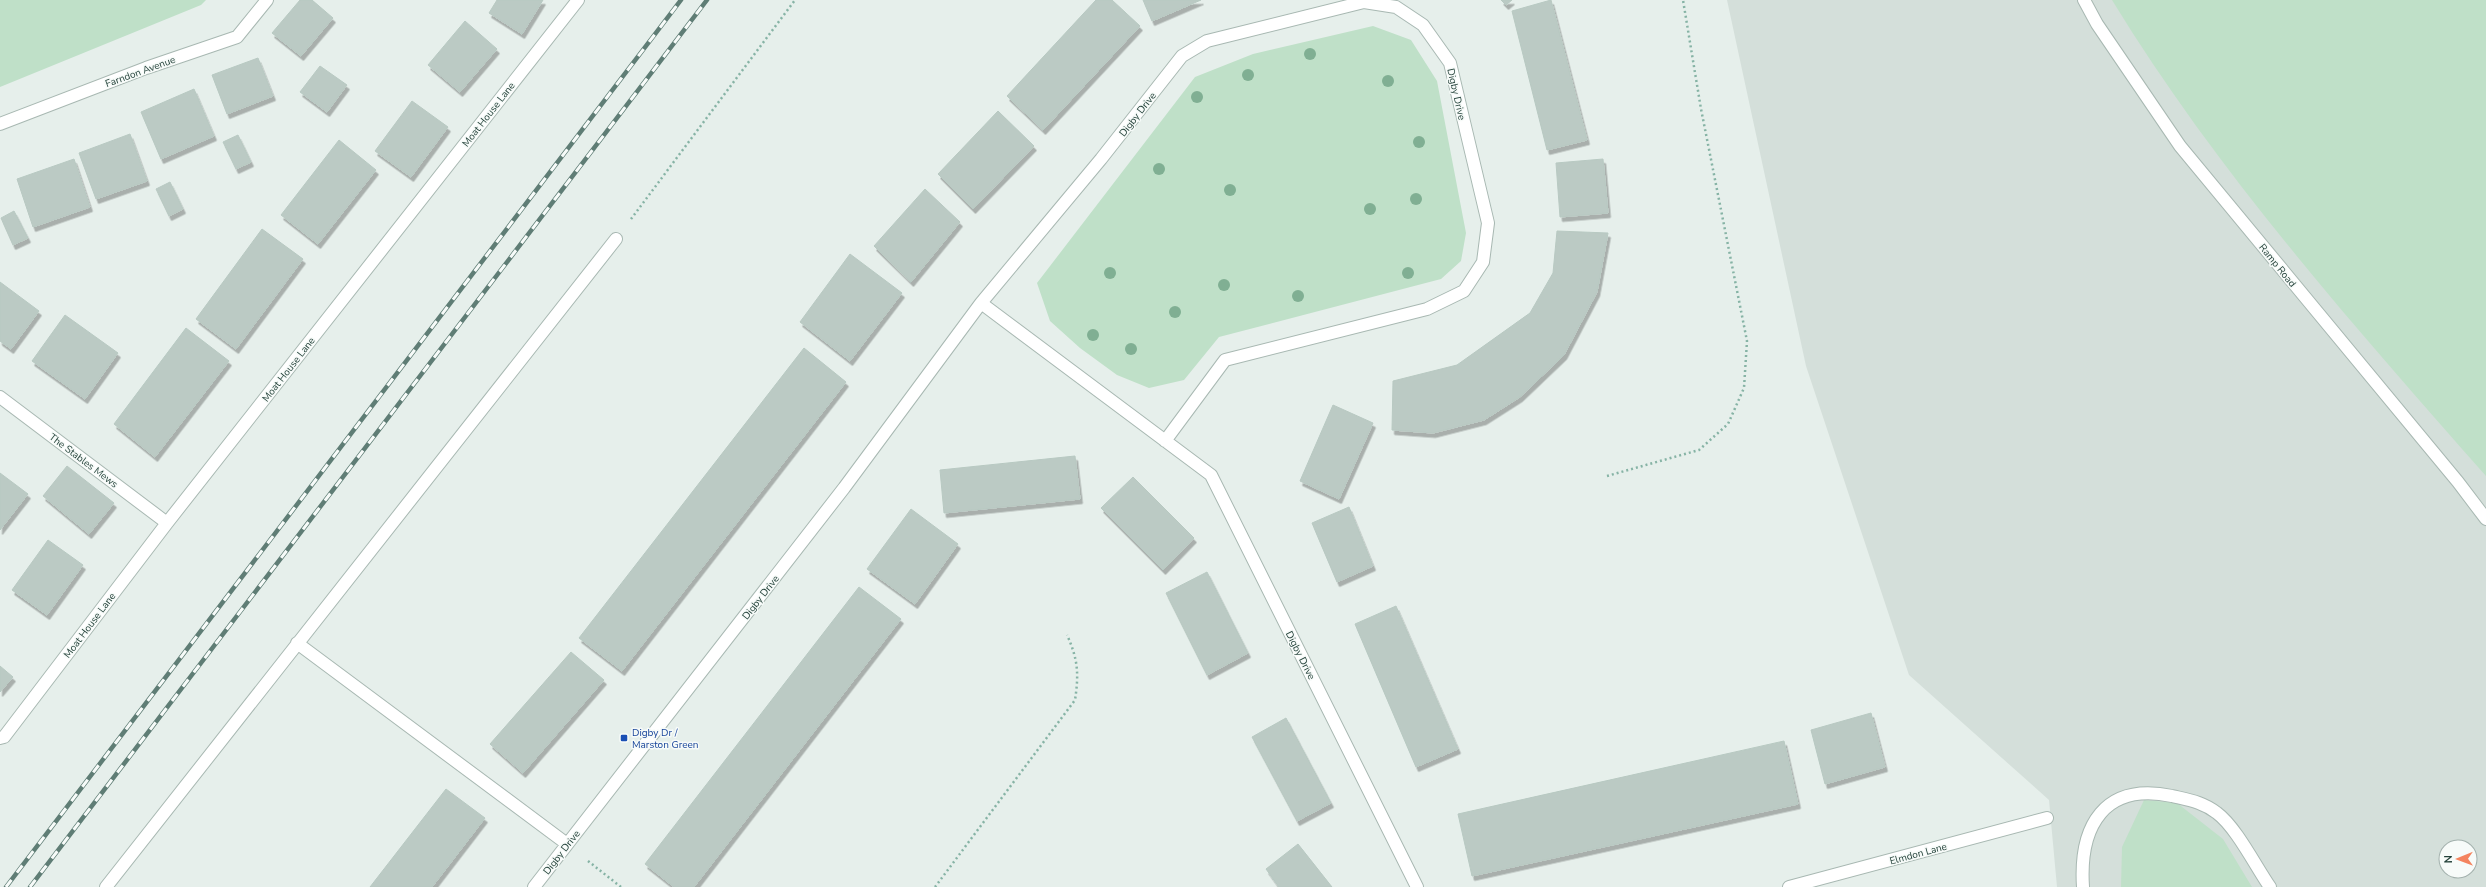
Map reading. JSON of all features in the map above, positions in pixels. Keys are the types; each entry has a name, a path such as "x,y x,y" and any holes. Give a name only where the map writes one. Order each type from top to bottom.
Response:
{"street":[{"name":"Farndon Avenue","path":"0,124 146,68 237,37 267,0"},
{"name":"Moat House Lane","path":"0,738 4,737 167,523 578,0"},
{"name":"Ramp Road","path":"2084,0 2097,24 2180,146 2458,482 2486,519"},
{"name":"Digby Drive","path":"534,887 844,488 981,303 1101,159 1182,56 1207,41 1364,2 1396,7 1423,24 1450,63 1488,223 1483,262 1464,291 1427,309 1225,360 1165,441"},
{"path":"106,887 297,642 616,239"},
{"name":"Digby Drive","path":"981,303 1211,475 1417,887"},
{"name":"The Stables Mews","path":"0,397 167,523"},
{"path":"297,642 567,844"},
{"path":"2083,887 2085,843 2098,817 2113,801 2133,794 2163,795 2201,803 2218,814 2238,837 2270,887"},
{"name":"Elmdon Lane","path":"1790,887 2047,818"}],"path":[{"path":"616,239 795,0"},
{"path":"1608,476 1698,450 1728,424 1744,388 1747,341 1701,109 1683,0"},
{"path":"935,887 1075,700 1079,675 1075,653 1067,635"},
{"path":"567,844 621,887"}],"shaded area":[{"path":"1727,0 2486,0 2486,887 2057,887 2049,800 1909,675 1806,366"}],"green space":[{"path":"0,0 206,0 201,5 0,87"},
{"path":"2112,0 2486,0 2486,476 2386,362 2288,246 2196,126 2153,64"},
{"path":"1373,26 1411,40 1437,81 1466,233 1461,261 1441,279 1219,337 1184,380 1149,388 1117,375 1080,348 1050,321 1037,283 1195,77 1253,54"},
{"path":"2144,800 2177,803 2223,839 2252,887 2121,887 2122,847"}],"building":[{"path":"300,0 312,0 333,18 301,56 272,33"},
{"path":"497,0 543,0 522,34 489,13"},
{"path":"1096,0 1112,0 1140,26 1043,130 1007,96"},
{"path":"1143,0 1201,0 1152,21"},
{"path":"1501,0 1512,0 1506,5"},
{"path":"1551,0 1587,140 1547,150 1512,11"},
{"path":"465,21 497,49 460,92 428,65"},
{"path":"258,58 273,96 227,114 212,75"},
{"path":"320,66 347,85 327,112 300,92"},
{"path":"194,89 214,136 161,159 141,112"},
{"path":"412,101 448,127 411,177 375,151"},
{"path":"998,111 1034,146 973,209 938,174"},
{"path":"130,134 147,181 96,199 79,153"},
{"path":"238,135 251,162 236,169 223,142"},
{"path":"339,140 376,170 318,244 281,215"},
{"path":"74,159 90,207 33,227 17,179"},
{"path":"1603,159 1608,213 1560,217 1556,163"},
{"path":"170,182 183,209 169,216 156,189"},
{"path":"925,189 960,222 911,282 874,246"},
{"path":"14,211 28,238 13,245 1,218"},
{"path":"262,229 303,259 236,349 196,319"},
{"path":"1557,231 1608,233 1597,292 1564,355 1520,397 1484,420 1433,433 1392,430 1393,381 1457,365 1530,313 1553,273"},
{"path":"850,254 902,293 850,361 800,322"},
{"path":"0,282 39,311 11,349 0,341"},
{"path":"65,315 118,353 85,399 32,361"},
{"path":"186,328 229,361 155,457 114,424"},
{"path":"804,348 846,382 622,671 579,638"},
{"path":"1333,405 1373,423 1339,499 1300,481"},
{"path":"1075,456 1080,499 944,513 940,470"},
{"path":"67,466 114,503 89,534 43,496"},
{"path":"0,473 28,494 0,530"},
{"path":"1133,477 1194,538 1163,570 1101,508"},
{"path":"1349,507 1373,566 1337,582 1312,523"},
{"path":"911,509 958,544 915,604 867,569"},
{"path":"48,540 83,565 47,615 12,590"},
{"path":"1207,572 1248,653 1207,675 1166,593"},
{"path":"859,587 901,619 694,887 674,887 645,864"},
{"path":"1396,606 1458,749 1416,767 1355,624"},
{"path":"571,652 604,680 523,773 490,744"},
{"path":"0,666 13,677 0,692"},
{"path":"1871,713 1885,767 1825,784 1811,730"},
{"path":"1286,718 1331,803 1297,821 1252,737"},
{"path":"1784,741 1798,804 1472,876 1458,814"},
{"path":"446,789 485,818 432,887 370,887"},
{"path":"1298,844 1332,887 1279,887 1266,869"}],"railway":[{"path":"6,887 681,0"},
{"path":"30,887 707,0"}],"place":[{"name":"Digby Dr / Marston Green","path":"624,738"}]}
